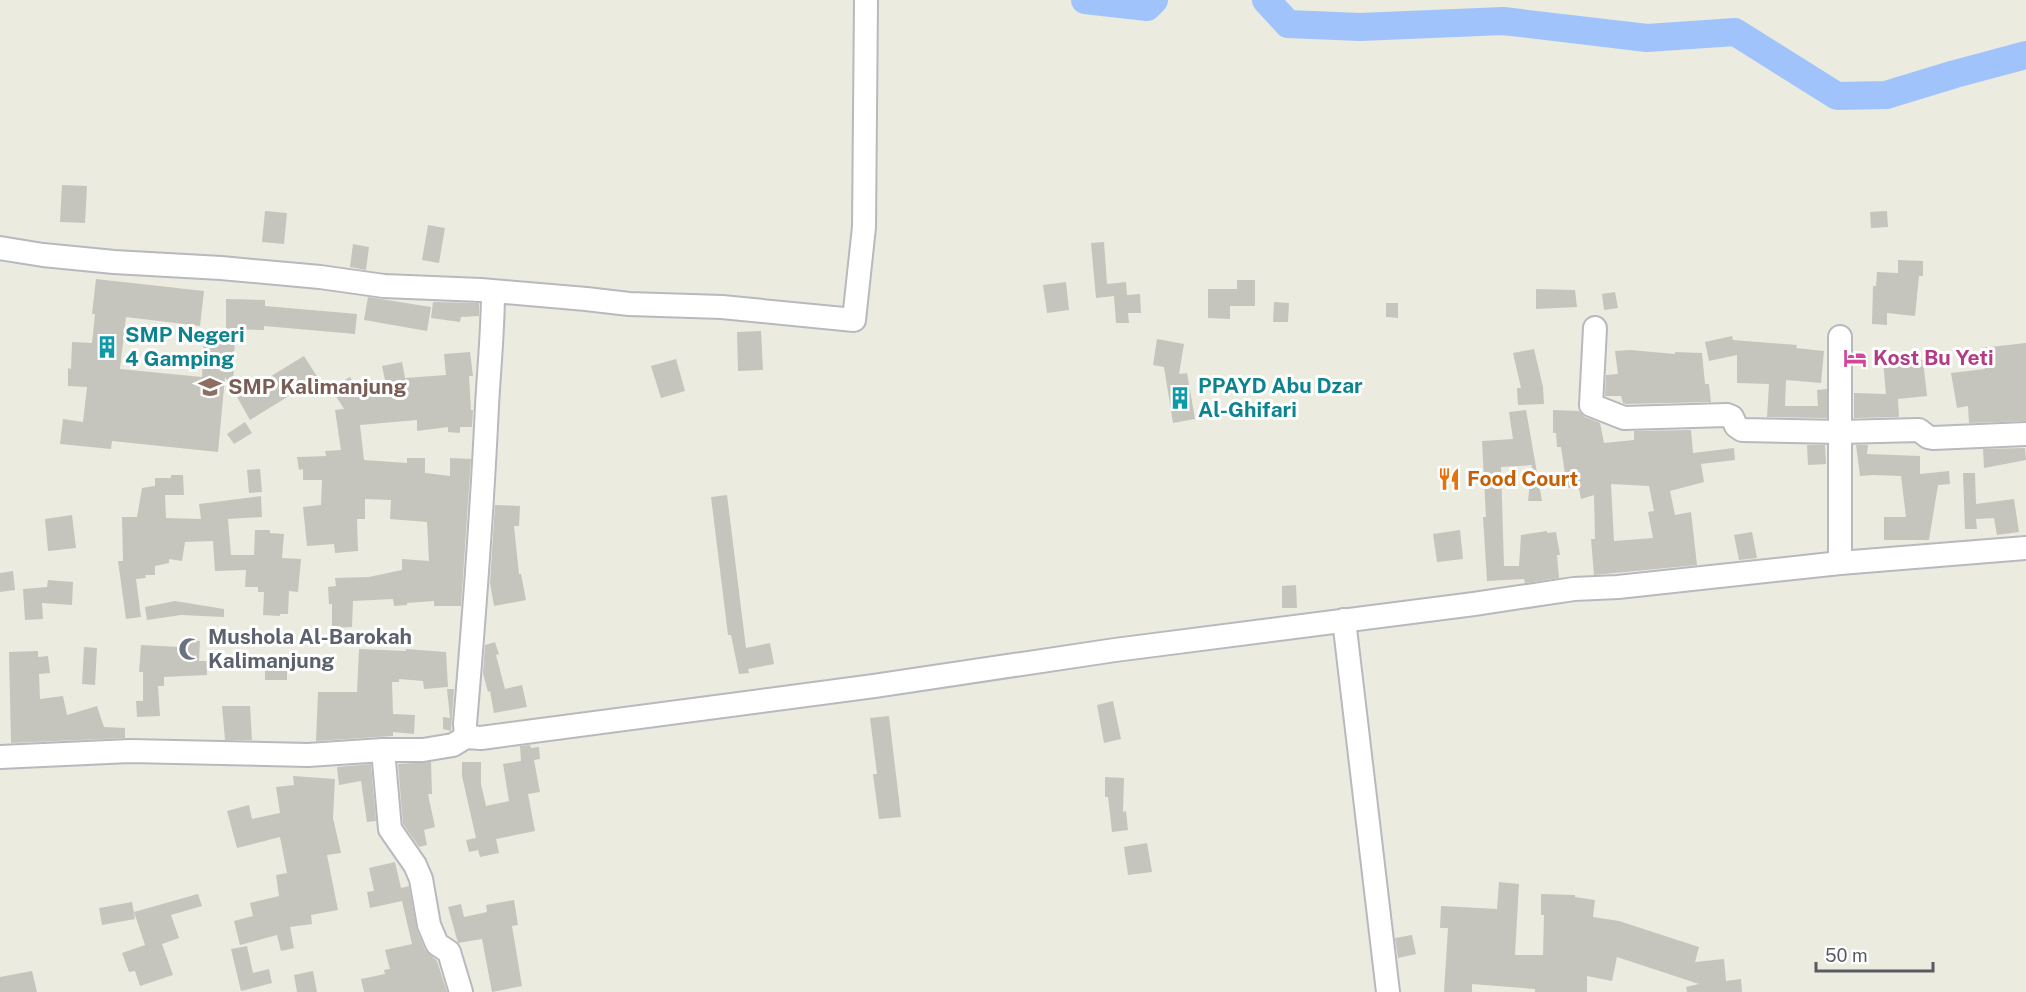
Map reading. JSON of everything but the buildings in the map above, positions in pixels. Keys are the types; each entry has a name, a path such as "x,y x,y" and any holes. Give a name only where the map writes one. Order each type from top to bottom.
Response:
{"street":[{"path":"0,249 114,262 320,277 384,286 493,292 629,304 722,307 854,320 864,227 866,0"},
{"path":"466,737 465,724 493,334 493,292"},
{"path":"1595,332 1590,402 1594,406 1624,418 1727,415 1732,417 1736,426 1742,430 1840,432 1919,430 1933,438 2026,434"},
{"path":"1840,337 1840,563"},
{"path":"0,757 130,751 308,755 440,748 453,745 466,737 482,738 874,686 1115,650 1574,589 1695,579 1840,563 2026,548"},
{"path":"1344,620 1388,992"},
{"path":"383,750 390,829 415,865 421,879 429,925 437,944 449,952 461,992"}],"waterway":[{"path":"1085,0 1147,7 1154,0"},
{"path":"1266,0 1288,24 1360,27 1503,21 1647,38 1735,32 1837,96 1886,95 2026,55"}],"place":[{"name":"SMP Negeri 4 Gamping","path":"107,347"},
{"name":"Kost Bu Yeti","path":"1855,358"},
{"name":"SMP Kalimanjung","path":"210,387"},
{"name":"PPAYD Abu Dzar Al-Ghifari","path":"1180,398"},
{"name":"Food Court","path":"1449,479"},
{"name":"Mushola Al-Barokah Kalimanjung","path":"190,649"}]}
